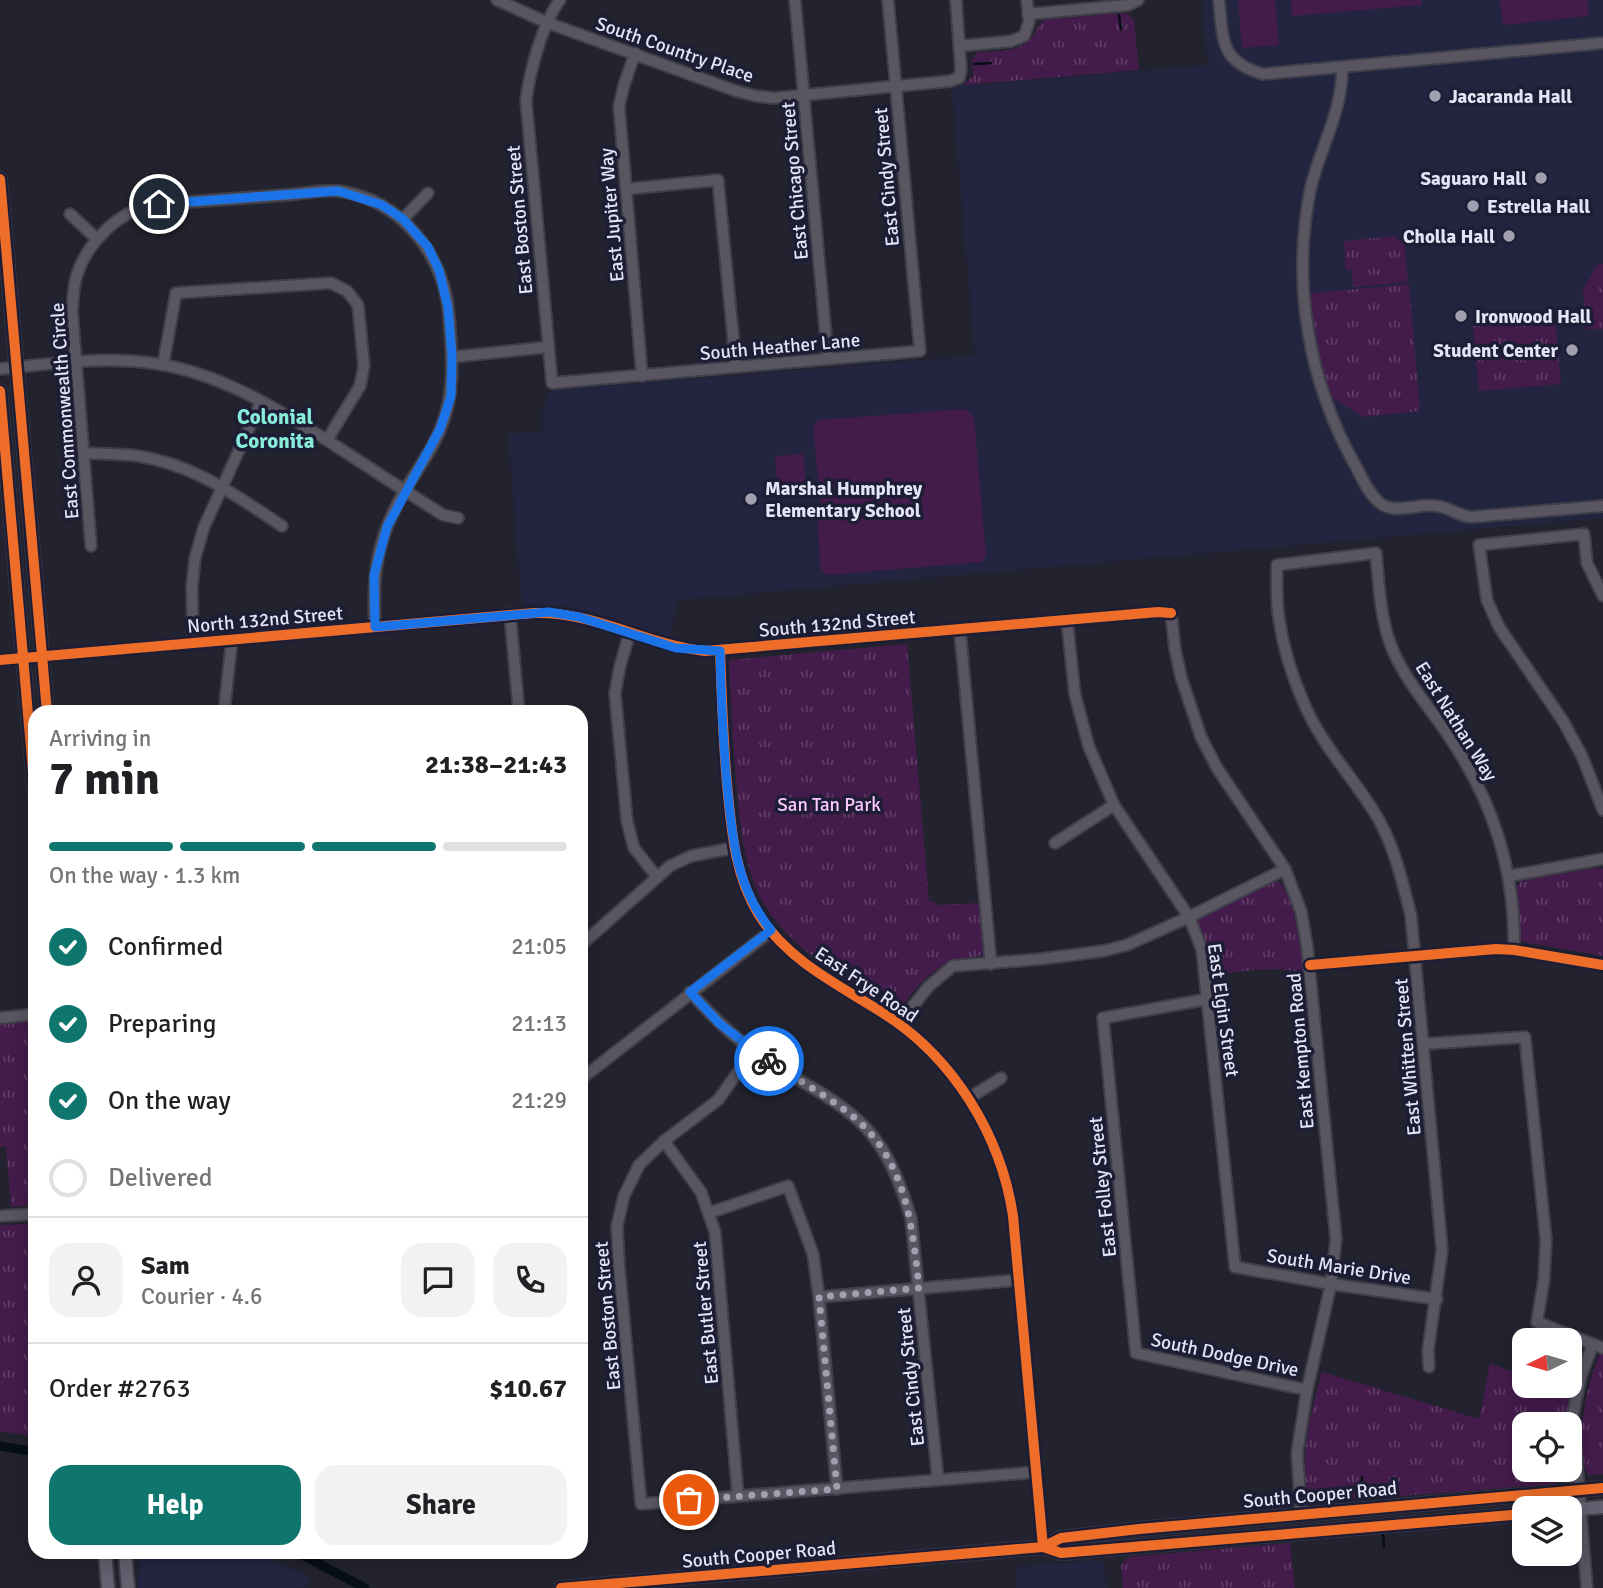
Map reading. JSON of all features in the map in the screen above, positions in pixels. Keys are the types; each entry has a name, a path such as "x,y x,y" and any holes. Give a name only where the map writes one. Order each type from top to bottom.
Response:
{"main road":[{"path":"0,179 46,705"},
{"path":"0,391 28,715"},
{"name":"South Cooper Road","path":"561,1588 1043,1547 1061,1538 1109,1532 1603,1488"},
{"path":"1582,1509 1603,1507"},
{"path":"1301,1513 1302,1532"},
{"name":"South Cooper Road","path":"1043,1547 1061,1553 1512,1515"},
{"path":"1109,1532 1111,1549"},
{"path":"106,1559 108,1588"},
{"path":"126,1559 128,1588"}],"street":[{"path":"497,0 548,23"},
{"name":"East Boston Street","path":"560,0 548,23 528,81 526,100 552,383 642,376"},
{"name":"East Chicago Street","path":"795,0 828,359"},
{"name":"East Cindy Street","path":"888,0 920,351"},
{"path":"956,0 960,46 1018,40 1028,30 1027,0"},
{"path":"1219,0 1225,48 1233,61 1248,70 1264,74 1603,43"},
{"path":"1028,14 1128,5 1138,1"},
{"name":"South Country Place","path":"548,23 756,96 774,98 950,81 959,78 960,46"},
{"name":"East Jupiter Way","path":"635,53 619,106 642,376"},
{"path":"1342,68 1340,102 1322,151 1309,200 1304,246 1305,322 1325,400 1343,442 1373,495 1389,508 1438,506 1471,517 1603,506"},
{"path":"626,189 718,180 736,367"},
{"name":"East Commonwealth Circle","path":"91,545 72,311 75,282 82,262 97,239 138,209 159,204 338,191 382,205 403,219 428,247 439,270 448,308 452,356 451,396 440,429 424,462 405,491 387,527 374,575 375,627"},
{"path":"403,219 428,193"},
{"path":"70,214 97,239"},
{"path":"163,365 176,293 331,283 347,291 358,305 364,366 360,386 327,440"},
{"path":"452,356 548,347"},
{"name":"South Heather Lane","path":"642,376 920,351"},
{"path":"0,369 130,361 199,373 233,386 297,421 443,515 458,518"},
{"path":"192,643 195,558 204,527 261,402"},
{"path":"85,453 139,456 198,473 223,486 282,526"},
{"path":"1603,596 1587,563 1584,534 1479,545 1486,600 1499,627 1576,745 1603,810"},
{"name":"East Whitten Street","path":"1376,552 1277,565 1278,617 1287,656 1303,703 1319,732 1375,812 1402,876 1411,915 1442,1250 1428,1351 1429,1367"},
{"name":"East Nathan Way","path":"1376,552 1382,609 1393,651 1415,690 1472,772 1495,822 1515,913 1514,950"},
{"name":"South 132nd Street","path":"510,614 563,614 676,648 720,651 1171,613"},
{"name":"East Kempton Road","path":"1171,613 1181,677 1200,737 1217,768 1285,869 1301,911 1310,965 1336,1239 1331,1284 1307,1390 1297,1453 1301,1513"},
{"path":"510,614 518,705"},
{"name":"North 132nd Street","path":"0,660 510,614"},
{"name":"East Elgin Street","path":"1067,621 1075,695 1089,747 1114,805 1189,917 1202,950 1236,1267"},
{"path":"960,631 991,964"},
{"path":"630,632 615,692 627,821 634,848 657,877"},
{"path":"226,705 232,639"},
{"name":"East Frye Road","path":"720,651 724,753 733,848 758,914 805,964 900,1024 940,1060 969,1098 989,1135 1004,1172 1013,1216 1043,1547"},
{"path":"1055,843 1114,805"},
{"path":"588,937 670,866 691,856 733,848"},
{"path":"1509,876 1603,859"},
{"path":"900,1024 928,987 953,966 1103,951 1127,944 1189,917 1285,869"},
{"path":"588,1073 771,930"},
{"path":"1310,965 1415,955 1514,950 1603,965"},
{"name":"East Cindy Street","path":"690,992 720,1024 753,1051 847,1111 867,1129 886,1154 901,1185 911,1219 938,1480"},
{"name":"East Folley Street","path":"1136,1353 1103,1018 1208,999"},
{"path":"0,1018 28,1015"},
{"path":"1423,1044 1525,1037 1546,1240 1544,1279 1537,1322 1598,1346 1581,1376 1573,1415 1577,1496"},
{"name":"East Boston Street","path":"738,1496 641,1504 617,1226 624,1196 639,1165 664,1141 718,1100 753,1051"},
{"path":"969,1098 1001,1078"},
{"name":"East Butler Street","path":"664,1141 693,1180 715,1232 738,1496"},
{"path":"709,1213 788,1186 813,1254 837,1489"},
{"path":"0,1216 28,1214"},
{"name":"South Marie Drive","path":"1236,1267 1437,1299"},
{"path":"819,1297 1019,1280"},
{"name":"South Dodge Drive","path":"1136,1353 1307,1390"},
{"path":"738,1496 1036,1472"},
{"path":"1582,1556 1587,1588"}],"shaded area":[{"path":"1202,0 1603,0 1603,518 678,600 669,638 597,613 559,605 522,604 508,434 543,431 542,411 551,390 975,356 952,89 967,80 977,85 1208,65"},
{"path":"138,1559 272,1559 310,1577 307,1587 293,1588 138,1588"},
{"path":"1100,1560 1104,1565 1107,1588 1017,1588 1015,1567"}],"green space":[{"path":"1238,0 1275,0 1279,45 1242,48"},
{"path":"1291,0 1422,0 1422,5 1292,16"},
{"path":"1500,0 1587,0 1589,16 1503,25"},
{"path":"1129,14 1134,21 1139,70 963,85 973,76 972,59 978,52 1020,46 1031,38 1044,20"},
{"path":"1396,236 1397,240 1404,239 1408,282 1353,287 1352,270 1346,270 1344,241"},
{"path":"1603,264 1603,329 1586,329 1583,290 1597,265"},
{"path":"1409,284 1420,411 1364,417 1322,392 1305,294"},
{"path":"1555,319 1561,384 1479,391 1473,326"},
{"path":"965,409 974,417 986,556 982,562 827,575 821,570 817,515 822,514 813,427 818,420"},
{"path":"803,454 806,488 778,490 775,456"},
{"name":"San Tan Park","path":"907,644 929,900 938,905 980,903 983,955 954,962 934,971 899,1010 866,993 804,949 777,923 763,902 750,872 741,826 729,660"},
{"path":"1603,869 1603,956 1524,942 1520,938 1517,887 1521,881"},
{"path":"1277,881 1293,910 1304,973 1269,969 1211,974 1207,949 1197,919"},
{"path":"28,1022 28,1206 11,1207 6,1147 0,1147 0,1024"},
{"path":"28,1224 28,1435 0,1431 0,1225"},
{"path":"1600,1354 1603,1355 1603,1474 1588,1475 1584,1463 1582,1432 1595,1366"},
{"path":"1490,1364 1512,1371 1512,1398 1570,1398 1568,1412 1512,1412 1512,1482 1559,1482 1381,1497 1314,1500 1307,1495 1306,1448 1322,1372 1479,1419"},
{"path":"1290,1543 1295,1588 1123,1588 1121,1565 1128,1557"}],"waterway":[{"path":"1119,15 1121,29"},
{"path":"974,64 991,63"},
{"path":"0,1446 28,1451"},
{"path":"1361,1495 1362,1477"},
{"path":"1383,1535 1384,1547"},
{"path":"309,1559 365,1588"}],"cycle path":[{"path":"0,179 46,705"},
{"path":"0,391 28,714"},
{"path":"0,660 534,613 577,617 683,648 705,651 1171,613"},
{"path":"720,651 731,825 740,872 751,901 771,931 799,959 883,1013 931,1052 952,1075 970,1101 997,1156 1013,1216 1043,1547"},
{"path":"1310,965 1496,949 1603,965"},
{"path":"561,1588 1043,1547 1061,1538 1139,1529 1603,1488"},
{"path":"1043,1547 1061,1553 1512,1515"}],"way so far":[{"path":"689,1500 837,1489 819,1297 919,1288 911,1219 901,1185 886,1154 867,1129 847,1111 769,1061"}],"place":[{"name":"Jacaranda Hall","path":"1435,96"},
{"name":"Saguaro Hall","path":"1541,178"},
{"name":"Estrella Hall","path":"1473,206"},
{"name":"Cholla Hall","path":"1509,236"},
{"name":"Ironwood Hall","path":"1461,316"},
{"name":"Student Center","path":"1572,350"},
{"name":"Marshal Humphrey Elementary School","path":"751,499"}],"district":[{"name":"Colonial Coronita","path":"275,429"}],"route":[{"path":"159,204 338,191 382,205 403,219 428,247 439,270 448,308 452,356 451,396 440,429 424,462 405,491 387,527 374,575 375,627 549,612 579,617 676,648 720,651 724,753 733,848 749,895 758,914 771,930 690,992 720,1024 769,1061"}]}
